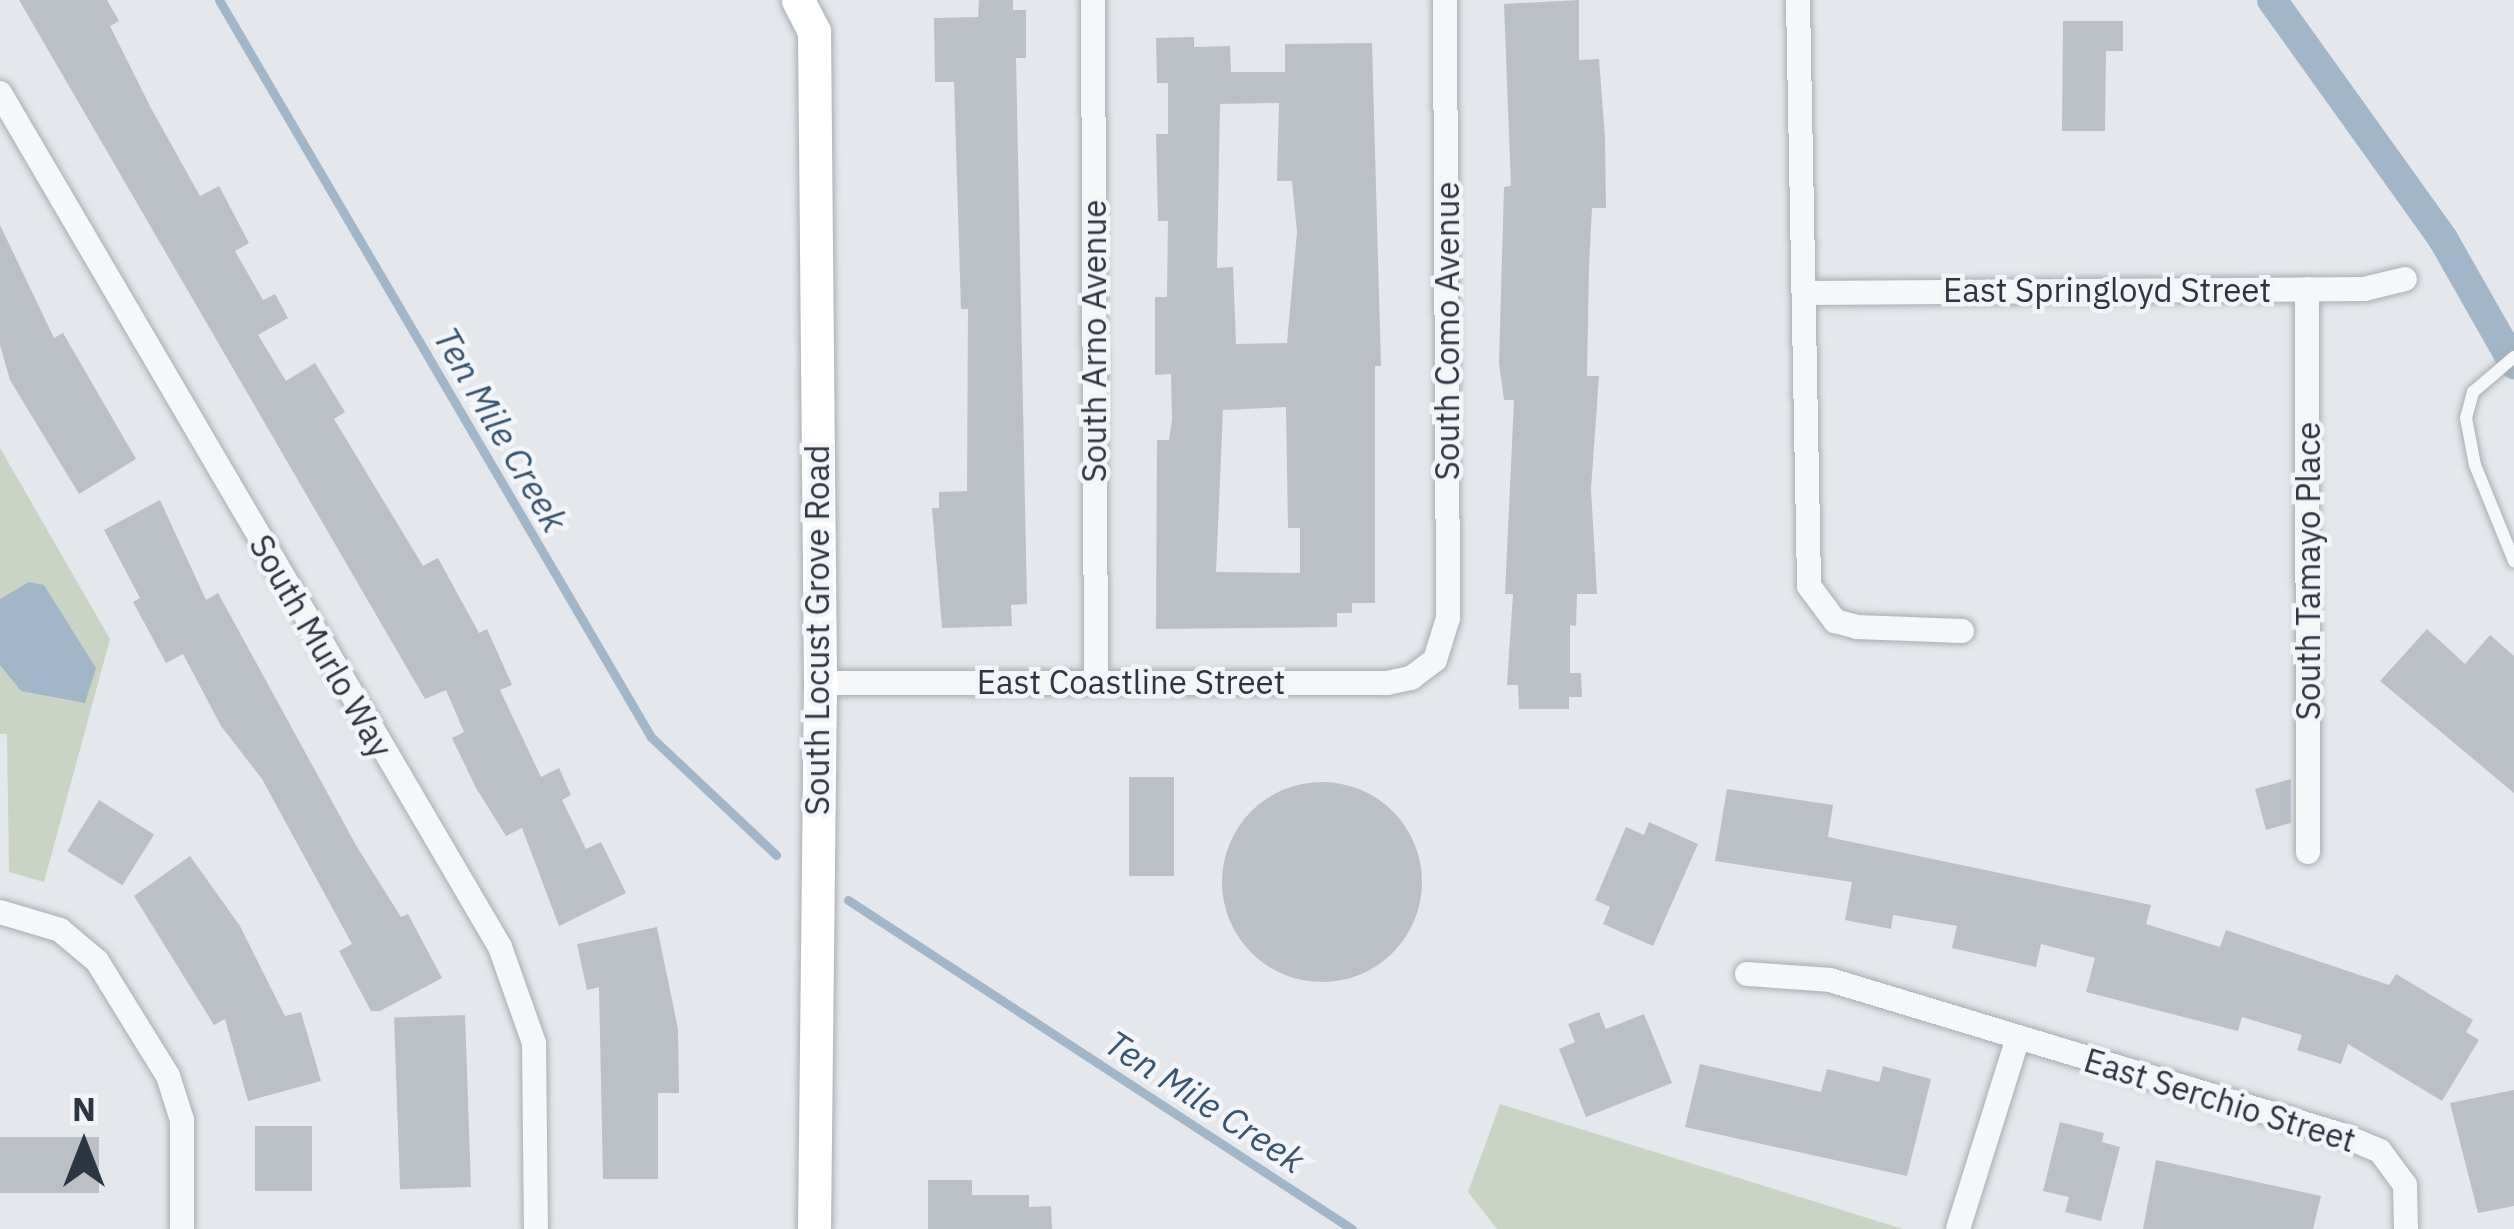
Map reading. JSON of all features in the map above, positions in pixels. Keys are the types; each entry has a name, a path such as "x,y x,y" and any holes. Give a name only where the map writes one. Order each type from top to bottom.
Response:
{"main road":[{"name":"South Locust Grove Road","path":"798,0 814,31 820,683 814,1229"},
{"name":"South Locust Grove Road","path":"814,31 830,0"}],"street":[{"name":"South Arno Avenue","path":"1093,0 1096,682"},
{"name":"South Como Avenue","path":"1435,660 1448,618 1445,0"},
{"path":"1798,0 1808,293 1810,586 1835,621 1857,628 1962,631"},
{"name":"South Murlo Way","path":"0,93 500,947 534,1043 536,1229"},
{"name":"East Springloyd Street","path":"1808,293 2307,289 2405,279"},
{"name":"South Tamayo Place","path":"2307,289 2308,852"},
{"name":"East Coastline Street","path":"820,683 1387,683 1412,678 1435,660"},
{"path":"0,912 60,929 97,961 168,1076 182,1120 182,1229"},
{"name":"East Serchio Street","path":"1747,974 1830,980 2342,1135 2380,1151 2405,1185 2405,1229"},
{"path":"1958,1229 2018,1038"}],"lane":[{"path":"2514,357 2489,372 2473,392 2467,436 2514,561"}],"green space":[{"path":"0,448 110,639 44,882 9,872 7,734 0,734"},
{"path":"1500,1104 1903,1229 1497,1229 1468,1192"}],"water":[{"path":"29,582 44,585 96,668 85,703 21,691 0,665 0,599"}],"building":[{"path":"19,0 107,0 119,21 110,26 200,196 219,186 249,243 235,251 263,300 275,294 288,318 258,335 286,381 315,363 345,412 334,419 423,566 438,558 479,633 487,629 512,685 500,690 541,777 559,768 571,795 562,800 586,849 601,842 626,893 559,926 522,828 506,836 452,738 464,732 446,690 425,699"},
{"path":"979,0 1013,0 1013,10 1026,10 1026,58 1016,58 1027,604 1011,605 1012,626 942,628 932,508 939,508 939,492 967,491 968,309 961,309 954,82 935,82 934,18 978,17"},
{"path":"1579,0 1579,60 1599,59 1605,138 1606,208 1592,208 1587,376 1599,376 1591,489 1597,594 1577,594 1576,626 1570,625 1570,673 1581,673 1582,697 1569,697 1569,709 1519,709 1518,685 1507,685 1513,594 1505,594 1514,400 1504,400 1499,363 1504,187 1511,186 1504,4"},
{"path":"2063,21 2123,21 2123,51 2106,51 2105,131 2062,131"},
{"path":"1194,37 1194,47 1230,46 1231,72 1285,72 1285,44 1372,43 1381,366 1375,366 1375,603 1352,603 1352,613 1337,613 1337,627 1156,629 1157,440 1169,440 1172,420 1171,374 1155,375 1155,297 1167,297 1168,221 1158,221 1156,134 1168,134 1168,83 1157,83 1156,38","holes":["1279,103 1277,181 1292,181 1297,232 1287,343 1236,344 1233,267 1217,268 1220,104","1286,407 1288,528 1300,528 1300,573 1216,572 1223,410"]},
{"path":"0,225 54,338 63,333 136,459 79,494 10,380 0,345"},
{"path":"160,500 206,600 218,593 357,847 401,917 408,914 442,978 380,1011 371,1011 339,951 352,944 262,779 221,726 183,654 166,663 133,602 140,598 104,530"},
{"path":"2427,629 2465,664 2490,635 2514,656 2514,793 2380,681"},
{"path":"1129,777 1174,777 1174,876 1129,876"},
{"path":"2291,779 2291,823 2266,830 2255,789"},
{"path":"1322,782 1360,790 1393,811 1414,844 1422,882 1414,920 1393,953 1360,974 1322,982 1284,974 1251,953 1230,920 1222,882 1230,844 1251,811 1284,790"},
{"path":"1727,789 1833,805 1828,837 2151,905 2146,924 2220,947 2226,930 2389,985 2396,974 2473,1020 2466,1032 2479,1040 2442,1101 2348,1044 2341,1064 2297,1050 2302,1035 2242,1017 2238,1031 2086,992 2095,958 2041,944 2036,967 1952,948 1957,926 1893,915 1891,929 1845,920 1852,882 1715,861"},
{"path":"99,800 154,834 122,885 67,851"},
{"path":"1649,822 1698,844 1653,946 1603,924 1610,907 1595,900 1626,827 1644,835"},
{"path":"190,856 240,926 285,1016 301,1012 321,1081 248,1101 225,1019 214,1025 134,896"},
{"path":"657,927 678,1029 679,1093 658,1093 658,1179 603,1179 599,987 587,990 577,944"},
{"path":"1599,1012 1606,1029 1644,1014 1672,1083 1586,1117 1559,1049 1575,1042 1568,1024"},
{"path":"465,1015 471,1187 400,1189 394,1017"},
{"path":"1700,1064 1821,1092 1827,1069 1879,1082 1883,1066 1931,1079 1907,1176 1685,1127"},
{"path":"2514,1090 2514,1206 2478,1213 2450,1103"},
{"path":"2060,1122 2104,1133 2102,1142 2120,1147 2101,1221 2065,1212 2069,1197 2043,1191"},
{"path":"255,1126 312,1126 312,1191 255,1191"},
{"path":"0,1137 99,1137 99,1193 0,1193"},
{"path":"2156,1160 2321,1196 2313,1229 2143,1229"},
{"path":"928,1180 972,1180 972,1195 1029,1195 1029,1207 1051,1206 1052,1229 928,1229"}],"waterway":[{"name":"Ten Mile Creek","path":"219,0 651,737 776,855"},
{"path":"2272,0 2443,239 2514,364"},
{"name":"Ten Mile Creek","path":"848,900 1352,1229"}]}
